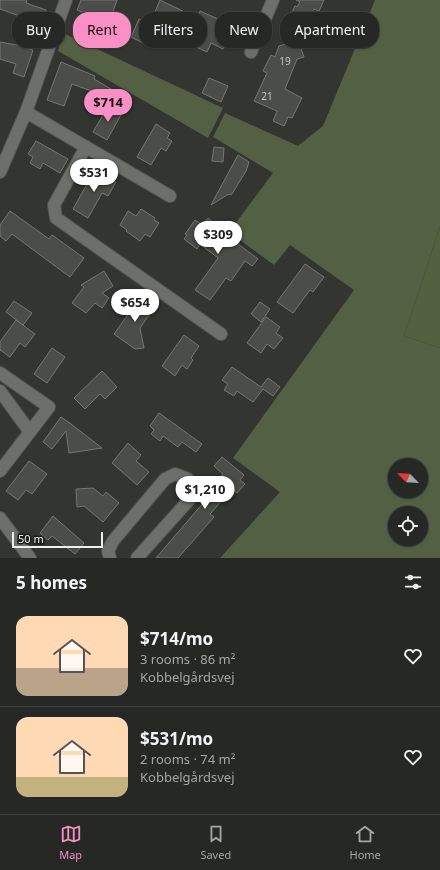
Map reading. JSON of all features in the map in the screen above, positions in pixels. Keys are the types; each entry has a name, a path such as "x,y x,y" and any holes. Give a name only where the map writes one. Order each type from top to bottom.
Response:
{"street":[{"path":"0,172 26,112 66,0"},
{"path":"251,52 273,0"},
{"path":"26,112 170,196"},
{"path":"86,147 54,205 56,218 221,334"},
{"path":"0,373 49,407 0,471"},
{"path":"0,391 30,432"},
{"path":"110,558 108,551 113,541 165,479 175,474 188,479 193,484 189,500 138,558"},
{"path":"0,518 30,558"}],"green space":[{"path":"375,0 440,0 440,226 404,336 440,348 440,558 220,558 280,492 233,458 354,290 290,245 274,265 229,232 273,173 213,137 225,113 298,146 323,126 355,48 379,48 379,12 370,12"},
{"path":"65,34 73,38 73,48 95,48 223,108 208,138 58,51 59,48 65,48"},
{"path":"440,226 440,348 404,336"}],"building":[{"path":"0,0 27,0 26,3 46,10 45,12 12,12 12,13 0,9"},
{"path":"81,0 117,0 113,12 82,12 77,10"},
{"path":"160,0 185,12 155,12"},
{"path":"296,0 324,0 319,11 314,9 312,12 292,12 295,6 297,7 300,2"},
{"path":"207,14 215,18 215,45 211,43 207,52 198,48 207,48"},
{"path":"139,19 139,41 131,37"},
{"path":"0,42 12,44 12,48 27,48 33,50 24,77 13,73 16,64 0,59"},
{"path":"279,46 280,48 301,48 304,57 297,59 285,89 302,98 292,118 288,117 284,126 273,121 277,111 254,101 267,73 263,71 271,55 275,57"},
{"path":"61,62 95,76 94,79 128,99 126,104 112,99 108,105 100,100 103,95 72,84 64,106 47,100"},
{"path":"209,78 228,86 221,102 202,93"},
{"path":"109,105 122,113 107,140 93,132"},
{"path":"156,124 170,133 167,138 172,141 166,151 161,148 151,165 137,157"},
{"path":"36,141 68,159 60,173 43,163 40,169 30,163 33,157 28,154"},
{"path":"214,147 224,148 223,162 212,161"},
{"path":"238,155 249,162 246,171 232,194 227,195 211,205"},
{"path":"95,170 116,182 108,196 102,193 88,218 73,209"},
{"path":"141,209 155,218 154,220 159,223 150,237 145,234 140,241 120,225 128,211 136,216"},
{"path":"10,211 49,239 52,235 84,258 70,277 12,234 6,241 0,236 0,225"},
{"path":"208,218 224,231 223,232 258,259 252,266 245,261 231,281 226,278 210,300 195,290 218,258 200,244 197,249 184,239 187,235 185,234 195,220 203,225"},
{"path":"305,264 324,277 313,292 310,290 293,313 277,302"},
{"path":"104,271 113,286 102,293 109,298 102,308 95,303 86,313 72,303 84,287 81,285"},
{"path":"142,295 156,305 140,328 144,348 135,349 114,334"},
{"path":"14,301 32,313 23,325 6,312"},
{"path":"260,302 270,309 261,322 251,314"},
{"path":"266,317 280,327 276,333 283,338 274,349 267,344 261,353 247,343"},
{"path":"16,320 35,334 25,347 20,343 10,357 0,350 0,342"},
{"path":"184,335 199,346 191,358 193,360 187,369 182,365 175,376 162,366"},
{"path":"52,348 65,357 47,383 34,374"},
{"path":"232,367 261,387 268,378 280,387 273,396 263,389 253,402 237,391 234,396 224,390 228,384 222,380"},
{"path":"102,371 117,387 105,399 100,394 85,409 74,398"},
{"path":"159,413 202,444 196,452 182,442 178,447 163,436 160,441 151,434 154,430 150,426"},
{"path":"61,417 102,448 69,453 66,431 52,449 43,442"},
{"path":"128,443 141,455 136,461 149,472 137,485 112,463"},
{"path":"222,457 244,475 240,480 245,484 237,493 232,489 210,514 214,517 178,558 156,558 210,495 206,492 223,474 214,466"},
{"path":"29,461 47,474 32,494 26,490 18,500 6,491"},
{"path":"93,488 103,496 106,492 119,503 103,522 84,506 77,507 76,489"},
{"path":"53,516 84,543 75,554 52,536 48,540 40,533"}]}
